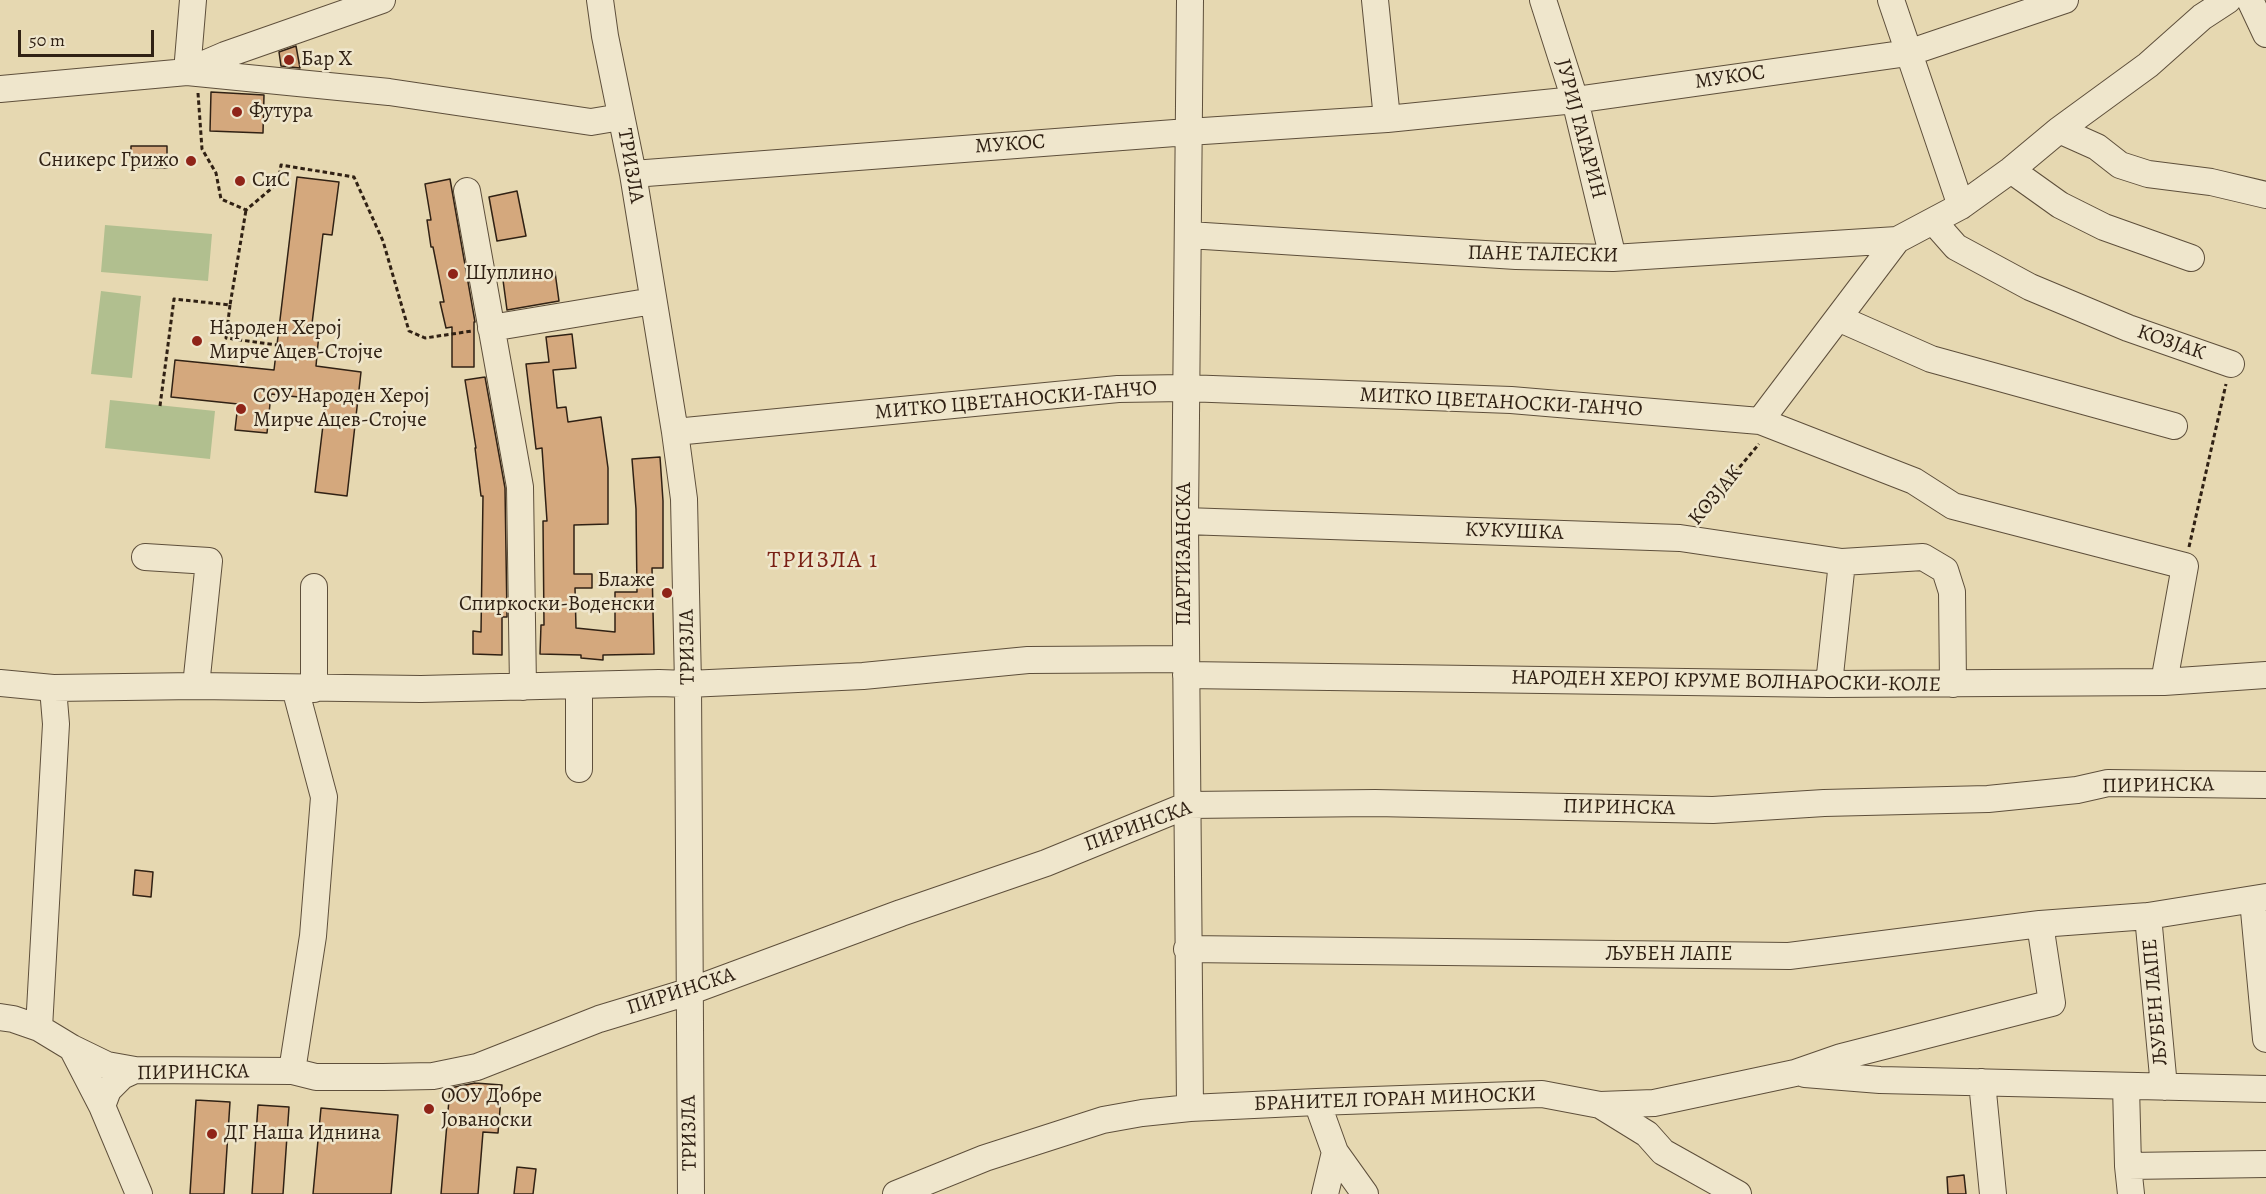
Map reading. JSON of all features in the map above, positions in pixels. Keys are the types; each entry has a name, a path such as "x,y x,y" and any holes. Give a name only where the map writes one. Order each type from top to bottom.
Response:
{"street":[{"path":"187,72 193,0"},
{"path":"187,72 225,55 382,0"},
{"name":"ТРИЗЛА","path":"600,0 633,174 684,499 688,684 688,992 691,1194"},
{"name":"ПАРТИЗАНСКА","path":"1190,0 1189,235 1185,388 1187,949 1190,1108"},
{"path":"1375,0 1387,119"},
{"name":"ЈУРИЈ ГАГАРИН","path":"1543,0 1575,100 1613,258"},
{"path":"1891,0 1961,206"},
{"name":"МУКОС","path":"633,174 1387,119 1575,100 1908,53 2065,0"},
{"path":"1767,424 1838,318 1897,240 1961,206 2011,170 2059,130 2148,65 2202,17 2228,0"},
{"path":"2250,0 2266,34"},
{"path":"0,89 187,72 389,92 591,122 621,117"},
{"path":"2059,130 2097,147 2120,165 2148,174 2211,182 2266,195"},
{"path":"2011,170 2060,205 2104,227 2191,258"},
{"path":"466,190 520,487 523,687"},
{"name":"КОЗЈАК","path":"1932,221 1956,247 2030,287 2128,328 2231,364"},
{"name":"ПАНЕ ТАЛЕСКИ","path":"1189,235 1516,256 1613,258 1897,240"},
{"path":"491,328 653,301"},
{"path":"1838,318 1931,359 2174,426"},
{"name":"МИТКО ЦВЕТАНОСКИ-ГАНЧО","path":"675,432 1118,389 1185,388 1512,400 1767,424 1914,481 1953,506 2185,566"},
{"name":"КУКУШКА","path":"1185,521 1680,538 1842,562 1923,557 1945,570 1953,592 1953,684"},
{"path":"145,557 209,561 196,686"},
{"path":"1829,684 1842,562"},
{"path":"2164,682 2185,566"},
{"path":"292,1071 313,936 324,797 304,688 314,587"},
{"name":"НАРОДЕН ХЕРОЈ КРУМЕ ВОЛНАРОСКИ-КОЛЕ","path":"0,683 53,687 304,688 688,684 863,676 1028,660 1186,667 1829,684 2164,682 2266,675"},
{"path":"579,685 579,769"},
{"path":"39,1028 56,724 53,687"},
{"name":"ПИРИНСКА","path":"102,1106 108,1090 122,1076 135,1070 292,1071 316,1077 433,1076 477,1067 599,1019 688,992 1046,862 1188,805 1375,803 1713,810 1824,803 1988,799 2077,790 2109,783 2266,785"},
{"name":"ЉУБЕН ЛАПЕ","path":"1187,949 1789,956 2040,924 2148,916 2260,898 2266,1039"},
{"name":"ЉУБЕН ЛАПЕ","path":"2148,916 2164,1087"},
{"name":"БРАНИТЕЛ ГОРАН МИНОСКИ","path":"896,1194 984,1158 1103,1120 1190,1108 1317,1101 1542,1094 1600,1105 1654,1103 1795,1073 1841,1057 2052,1003 2040,924"},
{"path":"0,1017 39,1028 107,1065 135,1070"},
{"path":"72,1048 102,1106 139,1194"},
{"name":"БРАНИТЕЛ ГОРАН МИНОСКИ","path":"1795,1073 1880,1080 2266,1089"},
{"path":"1982,1082 1993,1194"},
{"path":"2126,1086 2131,1194"},
{"path":"1317,1101 1335,1152 1365,1194"},
{"name":"БРАНИТЕЛ ГОРАН МИНОСКИ","path":"1600,1105 1647,1134 1663,1152 1738,1194"},
{"path":"1325,1194 1335,1152"},
{"path":"2128,1166 2266,1164"}],"path":[{"path":"187,72 198,93 202,149 216,173 221,199 246,210"},
{"path":"277,345 226,338 246,210 278,183 281,165 354,177 383,241 409,331 425,338 491,328"},
{"path":"160,406 174,299 230,305"},
{"name":"КОЗЈАК","path":"2185,566 2231,364"},
{"name":"КОЗЈАК","path":"1680,538 1767,424"}],"green space":[{"path":"105,225 212,234 208,281 101,272"},
{"path":"101,291 141,296 132,378 91,374"},
{"path":"110,400 215,411 210,459 105,448"}],"building":[{"name":"Бар Х","path":"296,46 300,68 281,66 279,52"},
{"name":"Футура","path":"211,92 264,95 263,133 210,131"},
{"path":"131,146 167,146 167,168 131,167"},
{"path":"297,177 339,182 332,235 323,234 311,332 319,333 316,366 361,372 347,496 315,492 326,400 271,394 267,433 235,430 238,404 171,397 175,360 274,370"},
{"path":"450,179 475,322 474,367 452,367 452,327 446,328 440,302 444,302 427,220 431,220 425,184"},
{"path":"517,191 526,236 497,241 489,197"},
{"path":"555,272 559,301 507,310 503,280"},
{"path":"572,334 576,368 553,370 557,408 566,407 568,422 601,417 608,468 608,524 574,525 574,574 592,574 592,588 575,588 576,628 615,632 615,592 637,592 636,509 632,459 660,457 663,501 663,568 652,568 654,654 603,655 603,660 581,658 581,655 540,654 541,625 544,625 543,521 547,521 542,448 536,449 526,364 549,362 546,337"},
{"path":"485,377 505,488 507,617 502,617 502,655 473,654 473,631 481,632 483,496 481,496 465,380"},
{"path":"135,870 153,872 151,897 133,895"},
{"path":"475,1083 502,1085 498,1133 483,1132 478,1194 441,1194 450,1088"},
{"path":"196,1100 230,1102 224,1194 190,1194"},
{"path":"258,1105 289,1107 283,1194 252,1194"},
{"path":"321,1108 398,1115 391,1194 313,1194"},
{"path":"517,1167 536,1169 533,1194 514,1194"},
{"path":"1964,1175 1966,1194 1948,1194 1947,1177"}],"place":[{"name":"Бар Х","path":"289,60"},
{"name":"Футура","path":"237,112"},
{"name":"Сникерс Грижо","path":"191,161"},
{"name":"СиС","path":"240,181"},
{"name":"Шуплино","path":"453,274"},
{"name":"Народен Херој Мирче Ацев-Стојче","path":"197,341"},
{"name":"СОУ Народен Херој Мирче Ацев-Стојче","path":"241,409"},
{"name":"Блаже Спиркоски-Воденски","path":"667,593"},
{"name":"ООУ Добре Јованоски","path":"429,1109"},
{"name":"ДГ Наша Иднина","path":"212,1134"}],"district":[{"name":"ТРИЗЛА 1","path":"823,561"}]}
